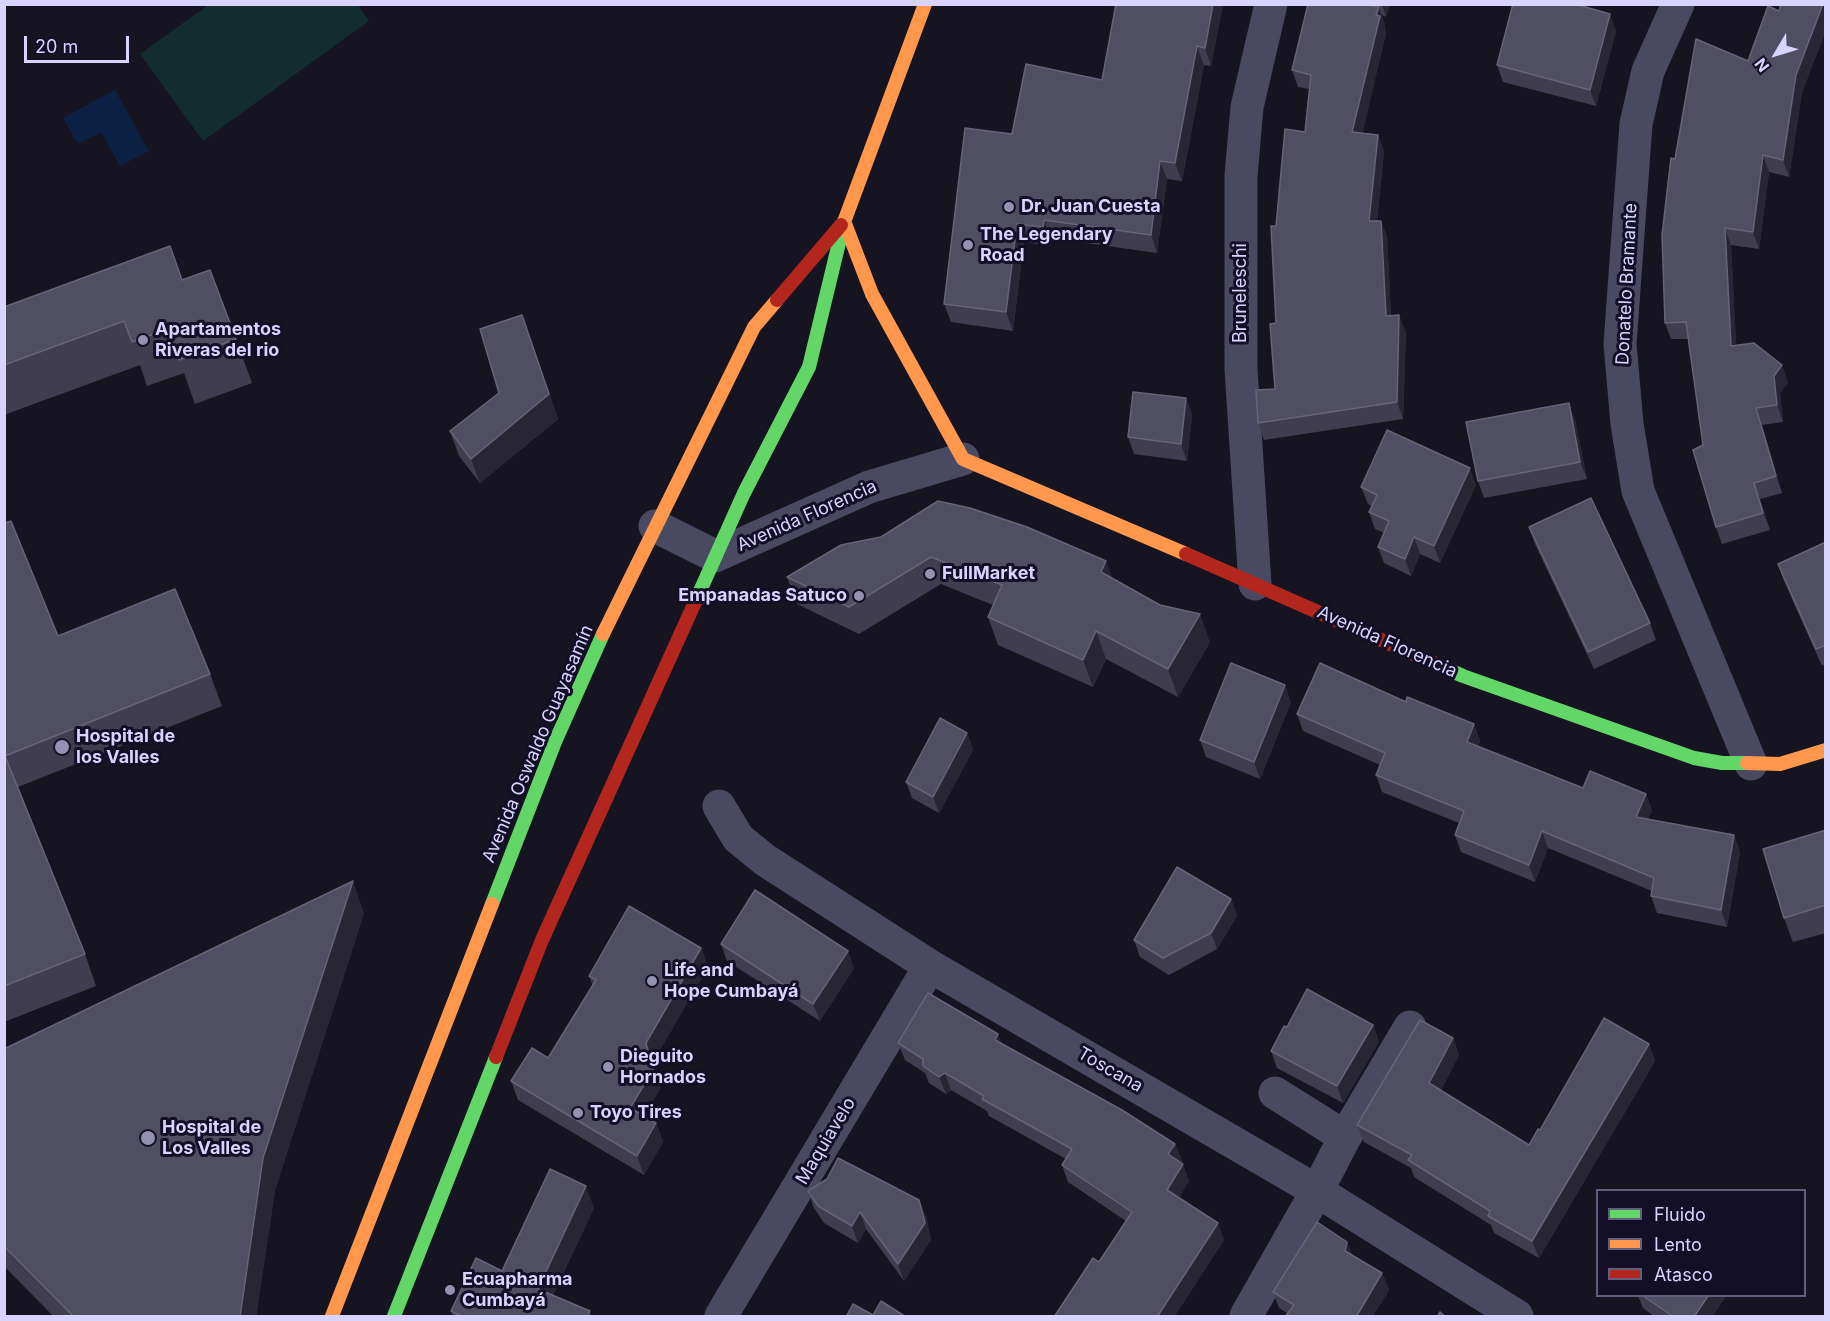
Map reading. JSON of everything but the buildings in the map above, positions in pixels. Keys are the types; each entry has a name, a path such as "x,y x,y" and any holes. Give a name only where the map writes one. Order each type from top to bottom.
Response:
{"main road":[{"name":"Avenida Oswaldo Guayasamín","path":"394,1317 542,940 709,575 715,556 809,367 844,221 925,4"},
{"name":"Avenida Oswaldo Guayasamín","path":"332,1317 555,742 593,655 754,327 844,221"},
{"path":"844,221 872,294 963,459"},
{"name":"Avenida Florencia","path":"963,459 1474,680 1694,758 1722,763 1780,764 1826,750"}],"street":[{"name":"Bruneleschi","path":"1255,584 1241,369 1241,176 1247,107 1271,4"},
{"name":"Donatelo Bramante","path":"1678,4 1648,71 1636,124 1620,344 1627,424 1638,491 1751,764"},
{"name":"Avenida Florencia","path":"655,526 715,556 868,487 963,459"},
{"name":"Toscana","path":"718,806 738,838 765,860 930,966 1317,1191 1517,1317"},
{"name":"Maquiavelo","path":"721,1317 930,966"},
{"path":"1245,1317 1345,1137 1410,1027"},
{"path":"1275,1093 1345,1137"}],"green space":[{"path":"208,5 358,5 369,21 203,141 140,54"}],"water":[{"path":"115,90 149,151 120,166 101,132 78,144 63,118"}],"traffic: fast":[{"path":"696,600 744,493 809,367 844,222"},
{"path":"492,904 555,742 603,634"},
{"path":"1438,665 1463,676 1694,758 1722,763 1747,763"},
{"path":"394,1316 496,1057"}],"traffic: slow":[{"path":"844,222 925,4"},
{"path":"844,221 872,294 963,459 1186,554"},
{"path":"603,634 754,327 777,300"},
{"path":"1747,763 1780,764 1826,750"},
{"path":"332,1316 492,904"}],"traffic: jam":[{"path":"777,300 841,225"},
{"path":"1186,554 1438,665"},
{"path":"496,1057 542,940 696,600"}],"place":[{"name":"Dr. Juan Cuesta","path":"1009,207"},
{"name":"The Legendary Road","path":"968,245"},
{"name":"Apartamentos Riveras del rio","path":"143,340"},
{"name":"FullMarket","path":"930,574"},
{"name":"Empanadas Satuco","path":"859,596"},
{"name":"Hospital de los Valles","path":"62,747"},
{"name":"Life and Hope Cumbayá","path":"652,981"},
{"name":"Dieguito Hornados","path":"608,1067"},
{"name":"Toyo Tires","path":"578,1113"},
{"name":"Hospital de Los Valles","path":"148,1138"},
{"name":"Ecuapharma Cumbayá","path":"450,1290"}]}
